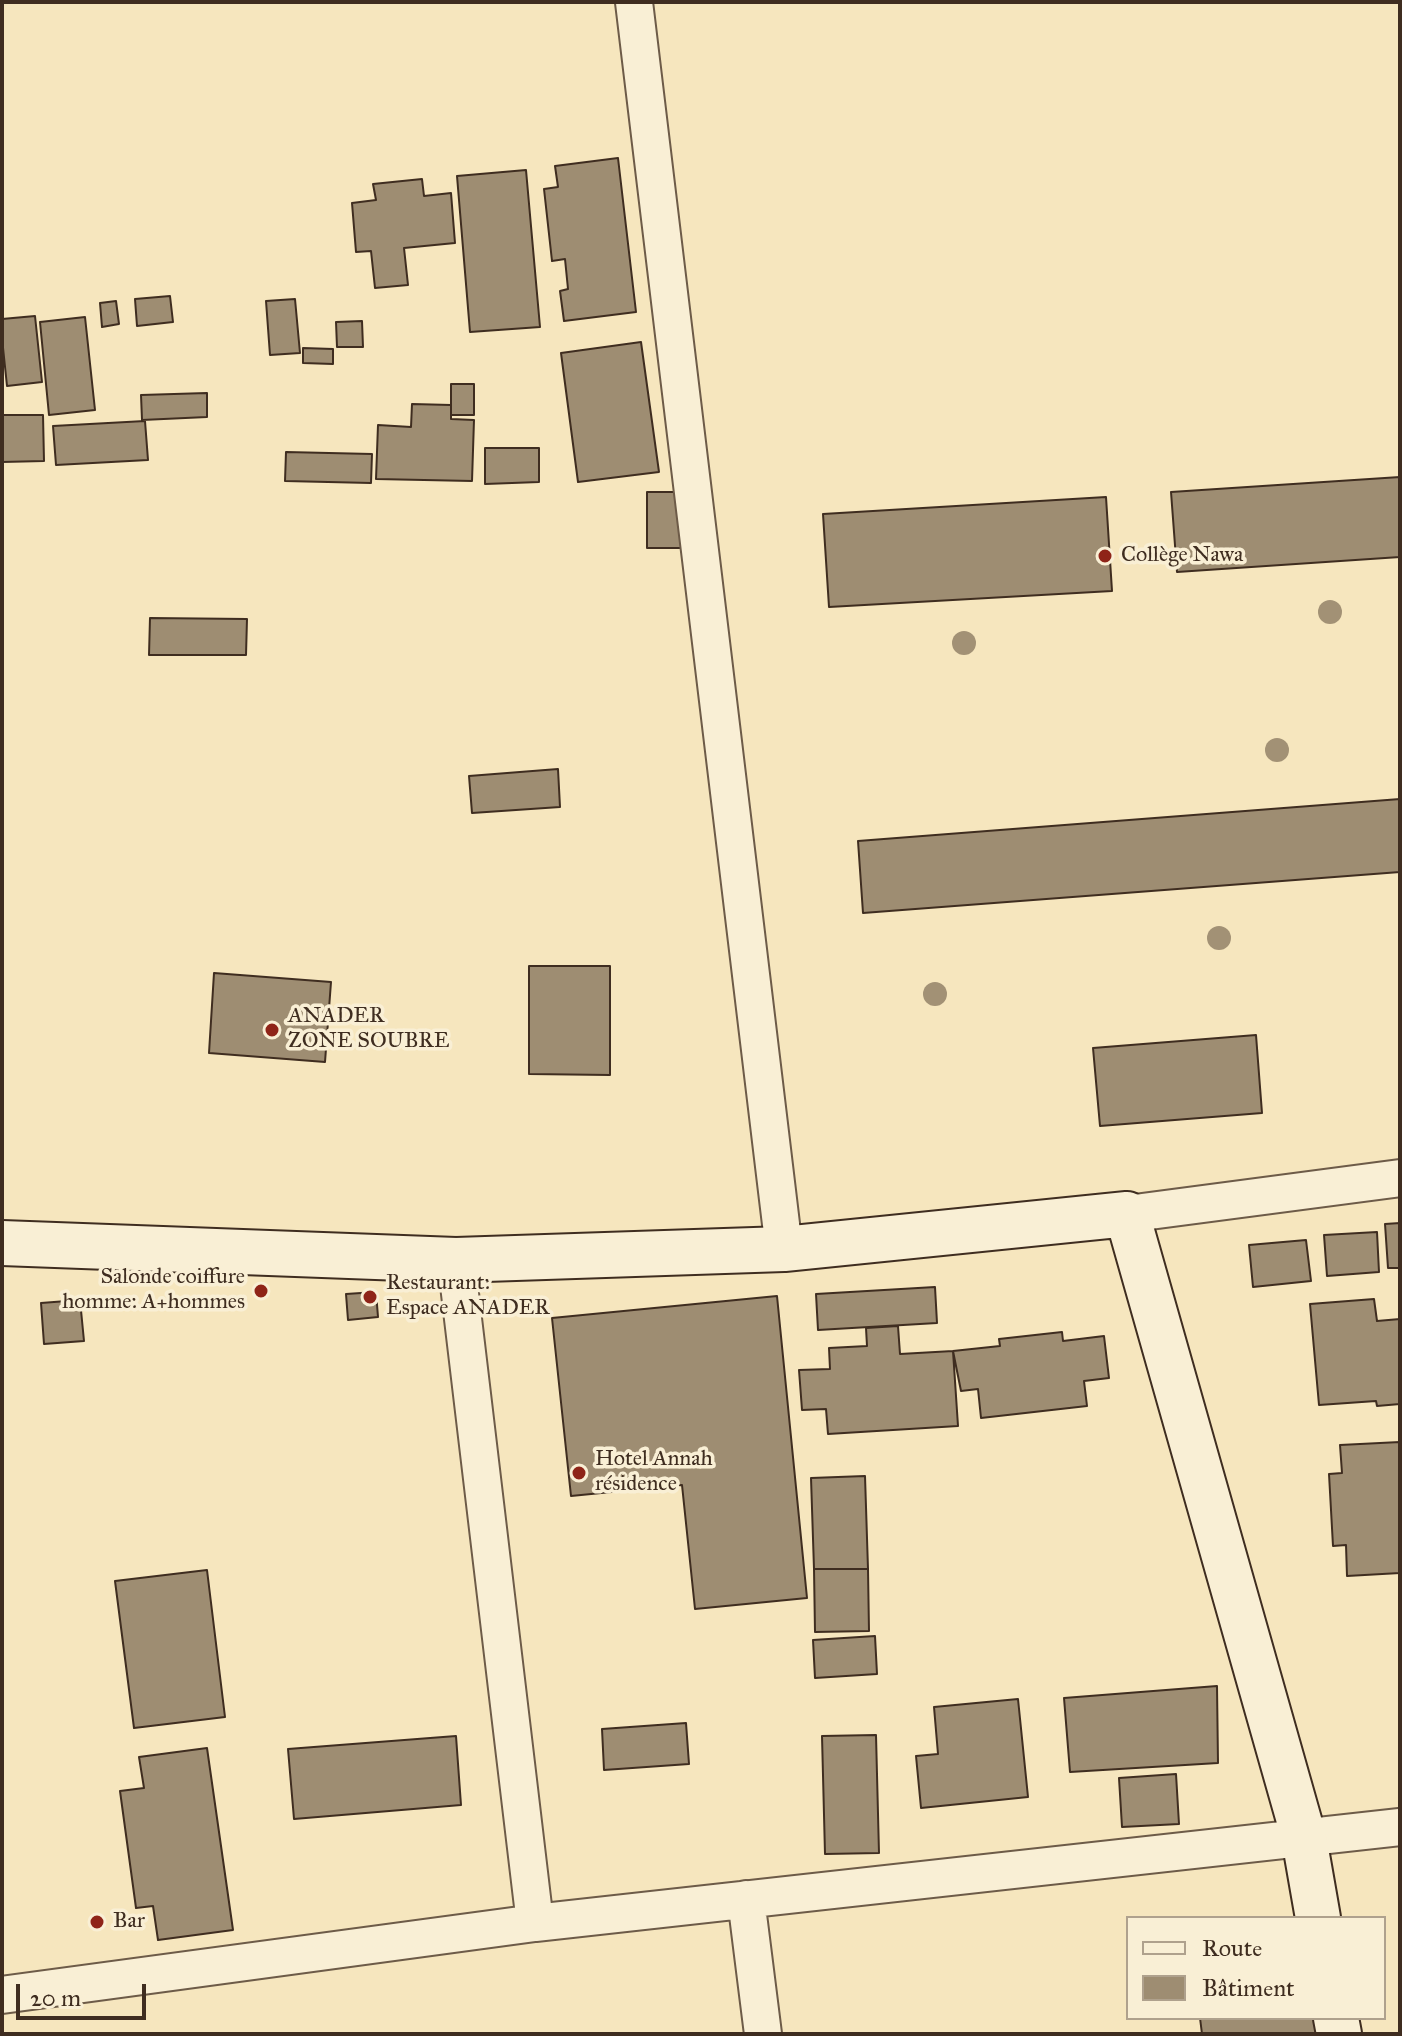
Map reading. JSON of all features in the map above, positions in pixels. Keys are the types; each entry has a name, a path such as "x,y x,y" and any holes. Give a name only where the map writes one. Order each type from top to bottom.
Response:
{"street":[{"path":"634,2 784,1249"},
{"path":"2,1243 456,1260 784,1249 1127,1214 1400,1178"},
{"path":"1127,1214 1304,1838 1318,1916"},
{"path":"456,1260 535,1923"},
{"path":"2,1995 535,1923 1400,1827"},
{"path":"746,1899 763,2034"}],"building":[{"path":"618,158 636,312 564,321 560,291 568,289 565,259 552,261 544,189 558,187 555,166"},
{"path":"526,170 540,327 470,332 457,176"},
{"path":"422,179 424,196 451,193 455,243 404,248 408,285 375,288 371,251 356,252 352,203 376,200 373,184"},
{"path":"170,296 173,322 137,326 135,299"},
{"path":"295,299 300,353 270,355 266,301"},
{"path":"116,301 119,324 102,327 100,303"},
{"path":"35,316 42,382 7,386 2,319"},
{"path":"85,317 95,410 49,415 40,322"},
{"path":"362,321 363,347 337,347 336,322"},
{"path":"641,342 659,472 578,482 561,353"},
{"path":"303,348 333,349 333,364 303,363"},
{"path":"451,384 474,384 474,415 451,415"},
{"path":"207,393 207,417 142,420 141,395"},
{"path":"412,404 451,405 451,419 474,420 472,481 376,479 378,425 411,427"},
{"path":"2,415 43,415 44,461 2,462"},
{"path":"145,421 148,460 56,465 53,426"},
{"path":"485,448 539,448 539,482 485,484"},
{"path":"286,452 372,454 371,483 285,481"},
{"path":"1400,477 1400,557 1177,572 1171,492"},
{"path":"647,492 686,492 686,548 647,548"},
{"path":"1106,497 1112,591 829,607 823,514"},
{"path":"150,618 247,619 246,655 149,655"},
{"path":"558,769 560,807 472,813 469,776"},
{"path":"1400,799 1400,872 863,913 858,841"},
{"path":"529,966 610,966 610,1075 529,1074"},
{"path":"214,973 331,982 325,1062 209,1053"},
{"path":"1256,1035 1262,1113 1100,1126 1093,1048"},
{"path":"1400,1223 1400,1268 1388,1268 1385,1224"},
{"path":"1377,1232 1379,1272 1327,1276 1324,1235"},
{"path":"1306,1240 1311,1281 1253,1287 1249,1245"},
{"path":"935,1287 937,1323 818,1330 816,1294"},
{"path":"376,1292 378,1317 348,1320 346,1294"},
{"path":"777,1296 807,1598 695,1609 682,1485 571,1496 552,1318"},
{"path":"1374,1299 1377,1321 1400,1319 1400,1404 1377,1406 1376,1401 1319,1405 1310,1304"},
{"path":"80,1300 84,1341 44,1344 41,1303"},
{"path":"898,1326 900,1354 953,1351 958,1426 828,1434 826,1409 802,1410 799,1370 830,1369 829,1348 867,1346 866,1328"},
{"path":"1062,1332 1063,1341 1104,1336 1109,1378 1084,1381 1087,1406 981,1418 978,1389 961,1391 953,1351 1000,1346 999,1339"},
{"path":"1400,1442 1400,1573 1347,1576 1346,1545 1333,1546 1329,1474 1342,1473 1340,1445"},
{"path":"865,1476 868,1569 814,1569 811,1478"},
{"path":"814,1569 868,1569 869,1631 815,1632"},
{"path":"207,1570 225,1717 134,1728 115,1581"},
{"path":"875,1636 877,1674 815,1678 813,1640"},
{"path":"1217,1686 1218,1763 1070,1772 1064,1698"},
{"path":"1018,1699 1028,1797 921,1808 916,1756 938,1754 934,1707"},
{"path":"686,1723 689,1764 604,1770 602,1729"},
{"path":"876,1735 879,1853 825,1854 822,1736"},
{"path":"456,1736 461,1805 294,1819 288,1749"},
{"path":"207,1748 233,1930 158,1940 153,1906 136,1908 120,1791 144,1788 139,1757"},
{"path":"1176,1774 1179,1824 1122,1827 1119,1778"},
{"path":"1200,2020 1317,2020 1320,2034 1202,2034"}],"place":[{"name":"Collège Nawa","path":"1105,556"},
{"name":"ANADER ZONE SOUBRE","path":"272,1030"},
{"name":"Salonde coiffure homme: A+hommes","path":"261,1291"},
{"name":"Restaurant: Espace ANADER","path":"370,1297"},
{"name":"Hotel Annah résidence","path":"579,1473"},
{"name":"Bar","path":"97,1922"}]}
